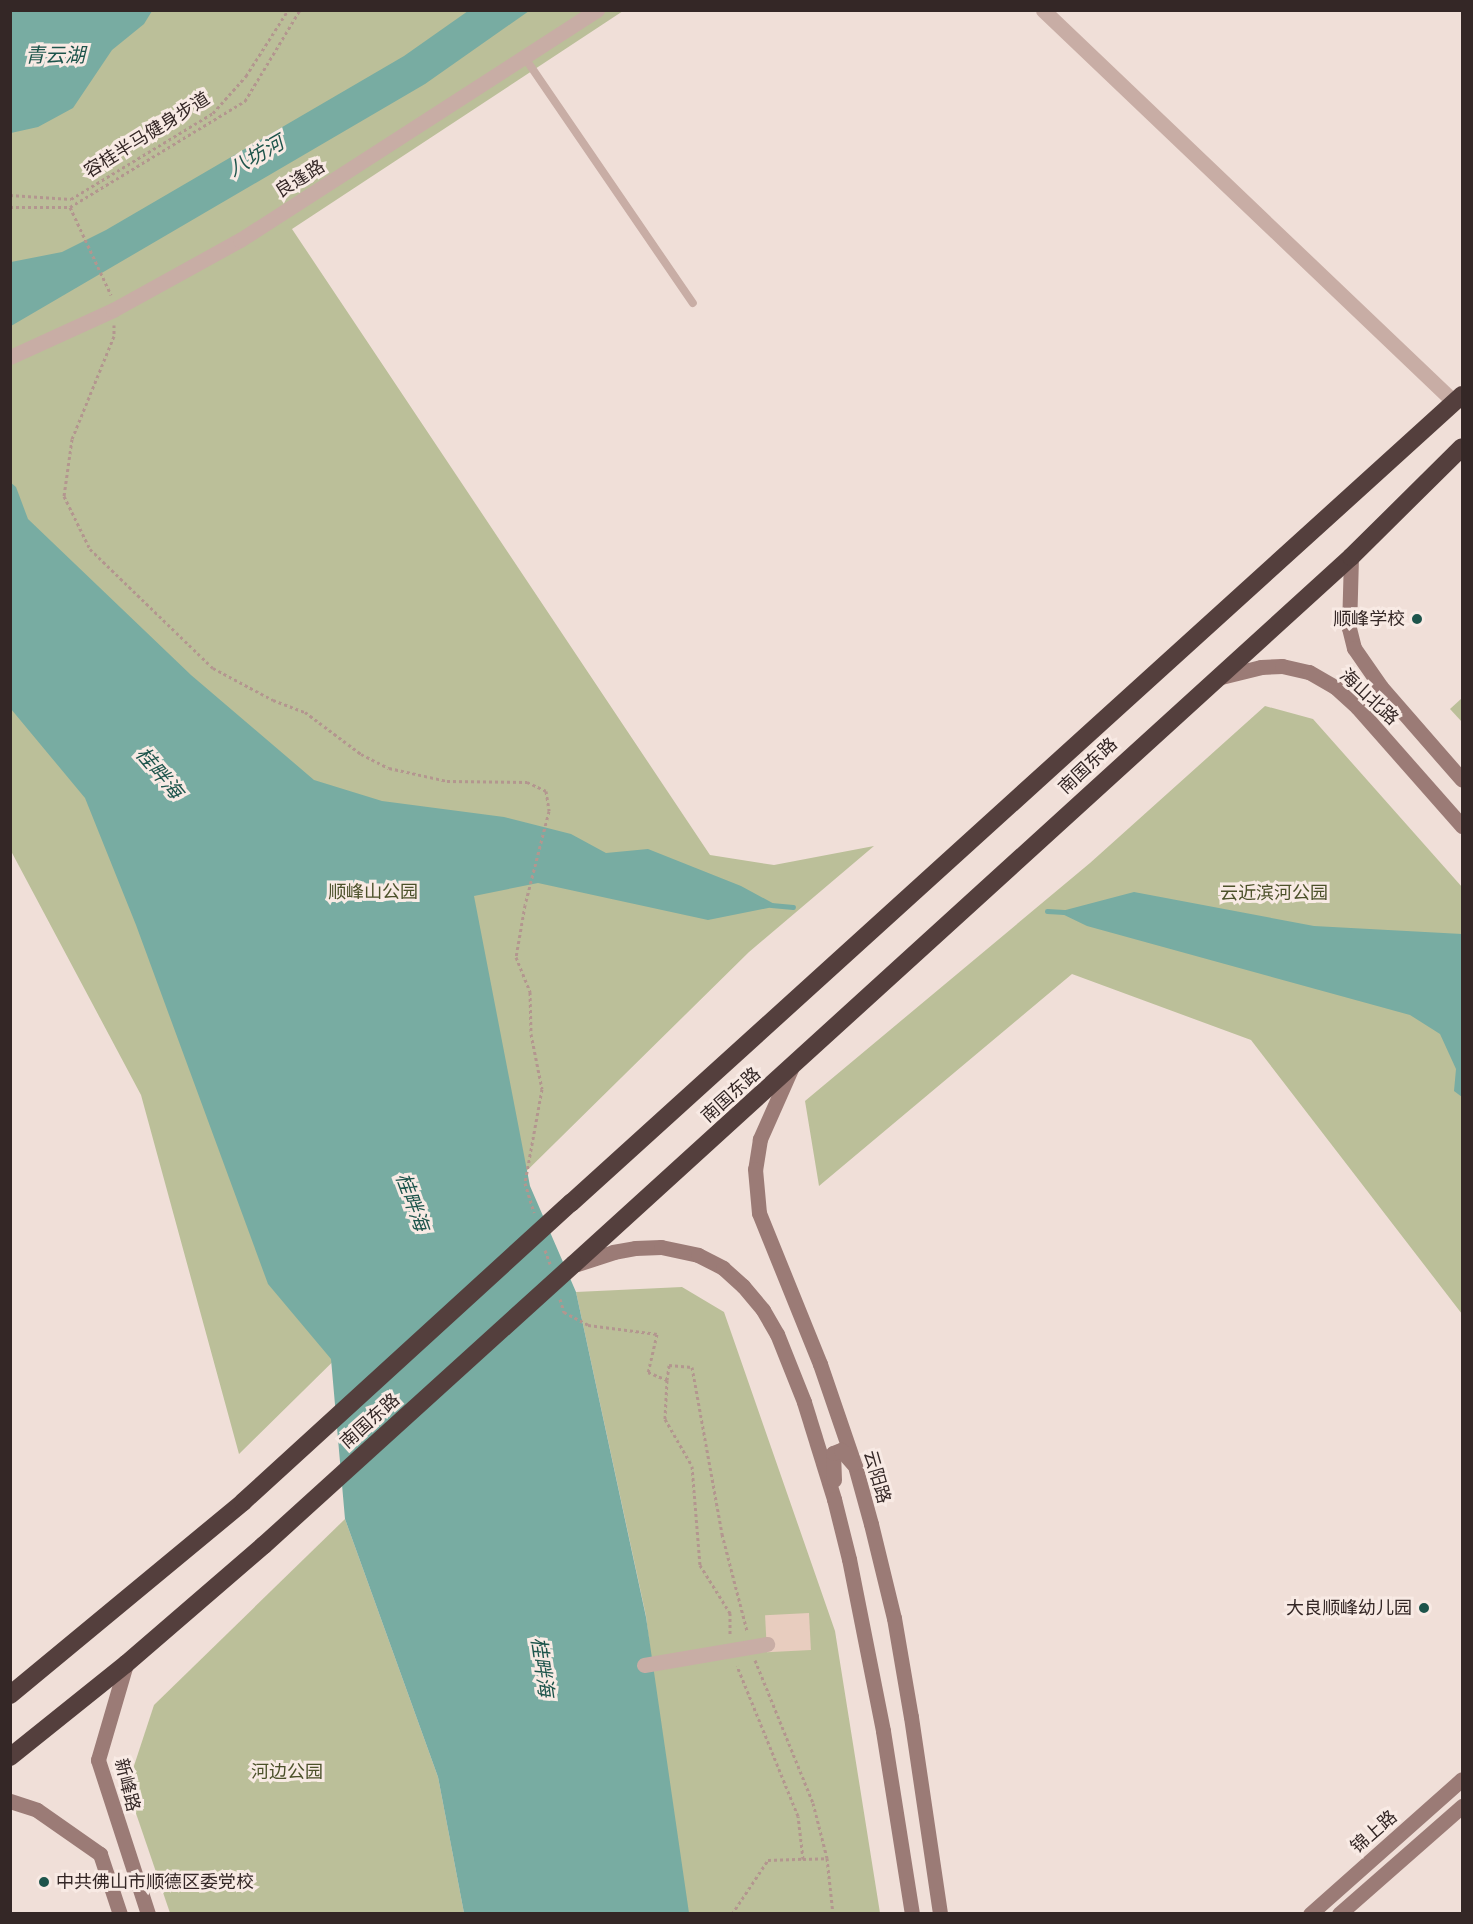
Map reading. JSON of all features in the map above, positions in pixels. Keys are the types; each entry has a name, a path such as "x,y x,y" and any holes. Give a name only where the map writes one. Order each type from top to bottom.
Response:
{"highway":[{"name":"南国东路","path":"10,1695 243,1502 1458,398"},
{"name":"南国东路","path":"10,1757 126,1664 264,1545 791,1069 1214,679 1351,557 1462,447"}],"main road":[{"name":"海山北路","path":"1351,557 1349,628 1353,648 1381,687 1462,780"},
{"name":"海山北路","path":"1214,679 1261,667 1282,666 1309,672 1335,687 1357,707 1462,826"},
{"name":"云阳路","path":"791,1069 760,1139 755,1167 755,1191 762,1223 820,1364 855,1466 894,1618 940,1914"},
{"path":"574,1264 613,1252 661,1247 698,1255 723,1268 743,1286 763,1310 789,1360 834,1499 867,1640 912,1914"},
{"path":"834,1499 833,1453 841,1450 855,1466"},
{"name":"新峰路","path":"126,1664 98,1761 148,1914"},
{"name":"锦上路","path":"1310,1914 1462,1779"},
{"path":"10,1801 37,1810 100,1854 120,1914"},
{"path":"1339,1914 1462,1806"},
{"path":"104,1867 105,1848 113,1844 122,1851 135,1878"}],"street":[{"name":"良逢路","path":"10,357 113,310 240,240 597,10"},
{"path":"1043,10 1458,398"},
{"path":"644,1665 767,1644"}],"lane":[{"path":"525,58 693,303"}],"path":[{"name":"容桂半马健身步道","path":"10,195 71,199 213,112 246,76 288,10"},
{"path":"10,207 71,208 245,101 300,10"},
{"path":"71,208 110,288 113,310 114,336 72,439 64,496 90,549 213,668 273,700 305,712 361,754 389,768 447,781 526,782 546,791 549,811 525,905 516,957 530,992 530,1016"},
{"path":"803,1859 827,1858"}],"green space":[{"name":"顺峰山公园","path":"10,11 623,11 292,229 710,855 774,865 874,846 749,952 239,1454 141,1095 11,851"},
{"path":"1462,698 1462,722 1450,709"},
{"name":"云近滨河公园","path":"1265,706 1313,719 1462,887 1462,1314 1251,1040 1072,974 819,1186 805,1101 1090,863"},
{"path":"682,1287 724,1312 835,1631 880,1913 681,1913 646,1616 576,1292"},
{"name":"河边公园","path":"345,1519 438,1777 464,1913 170,1913 127,1787 154,1705"}],"shaded area":[{"path":"809,1613 811,1650 767,1652 765,1615"}],"water":[{"name":"青云湖","path":"10,11 152,11 144,24 112,50 73,108 38,127 11,133"},
{"name":"八坊河","path":"468,11 529,11 425,84 11,326 11,262 62,252 106,230 404,56"},
{"name":"桂畔海","path":"10,482 16,487 28,519 191,675 314,780 382,801 504,817 571,834 606,853 648,849 741,886 778,906 708,920 538,883 474,896 530,1186 576,1292 646,1617 689,1913 464,1913 438,1777 345,1519 331,1359 268,1284 136,925 85,798 11,709"},
{"path":"1134,892 1314,926 1462,934 1462,1097 1454,1091 1456,1069 1440,1034 1410,1015 1087,926 1058,912"}],"waterway":[{"path":"771,905 793,907"},
{"path":"1047,911 1064,912"}],"place":[{"name":"顺峰学校","path":"1417,619"},
{"name":"大良顺峰幼儿园","path":"1424,1608"},
{"name":"中共佛山市顺德区委党校","path":"44,1882"}]}
